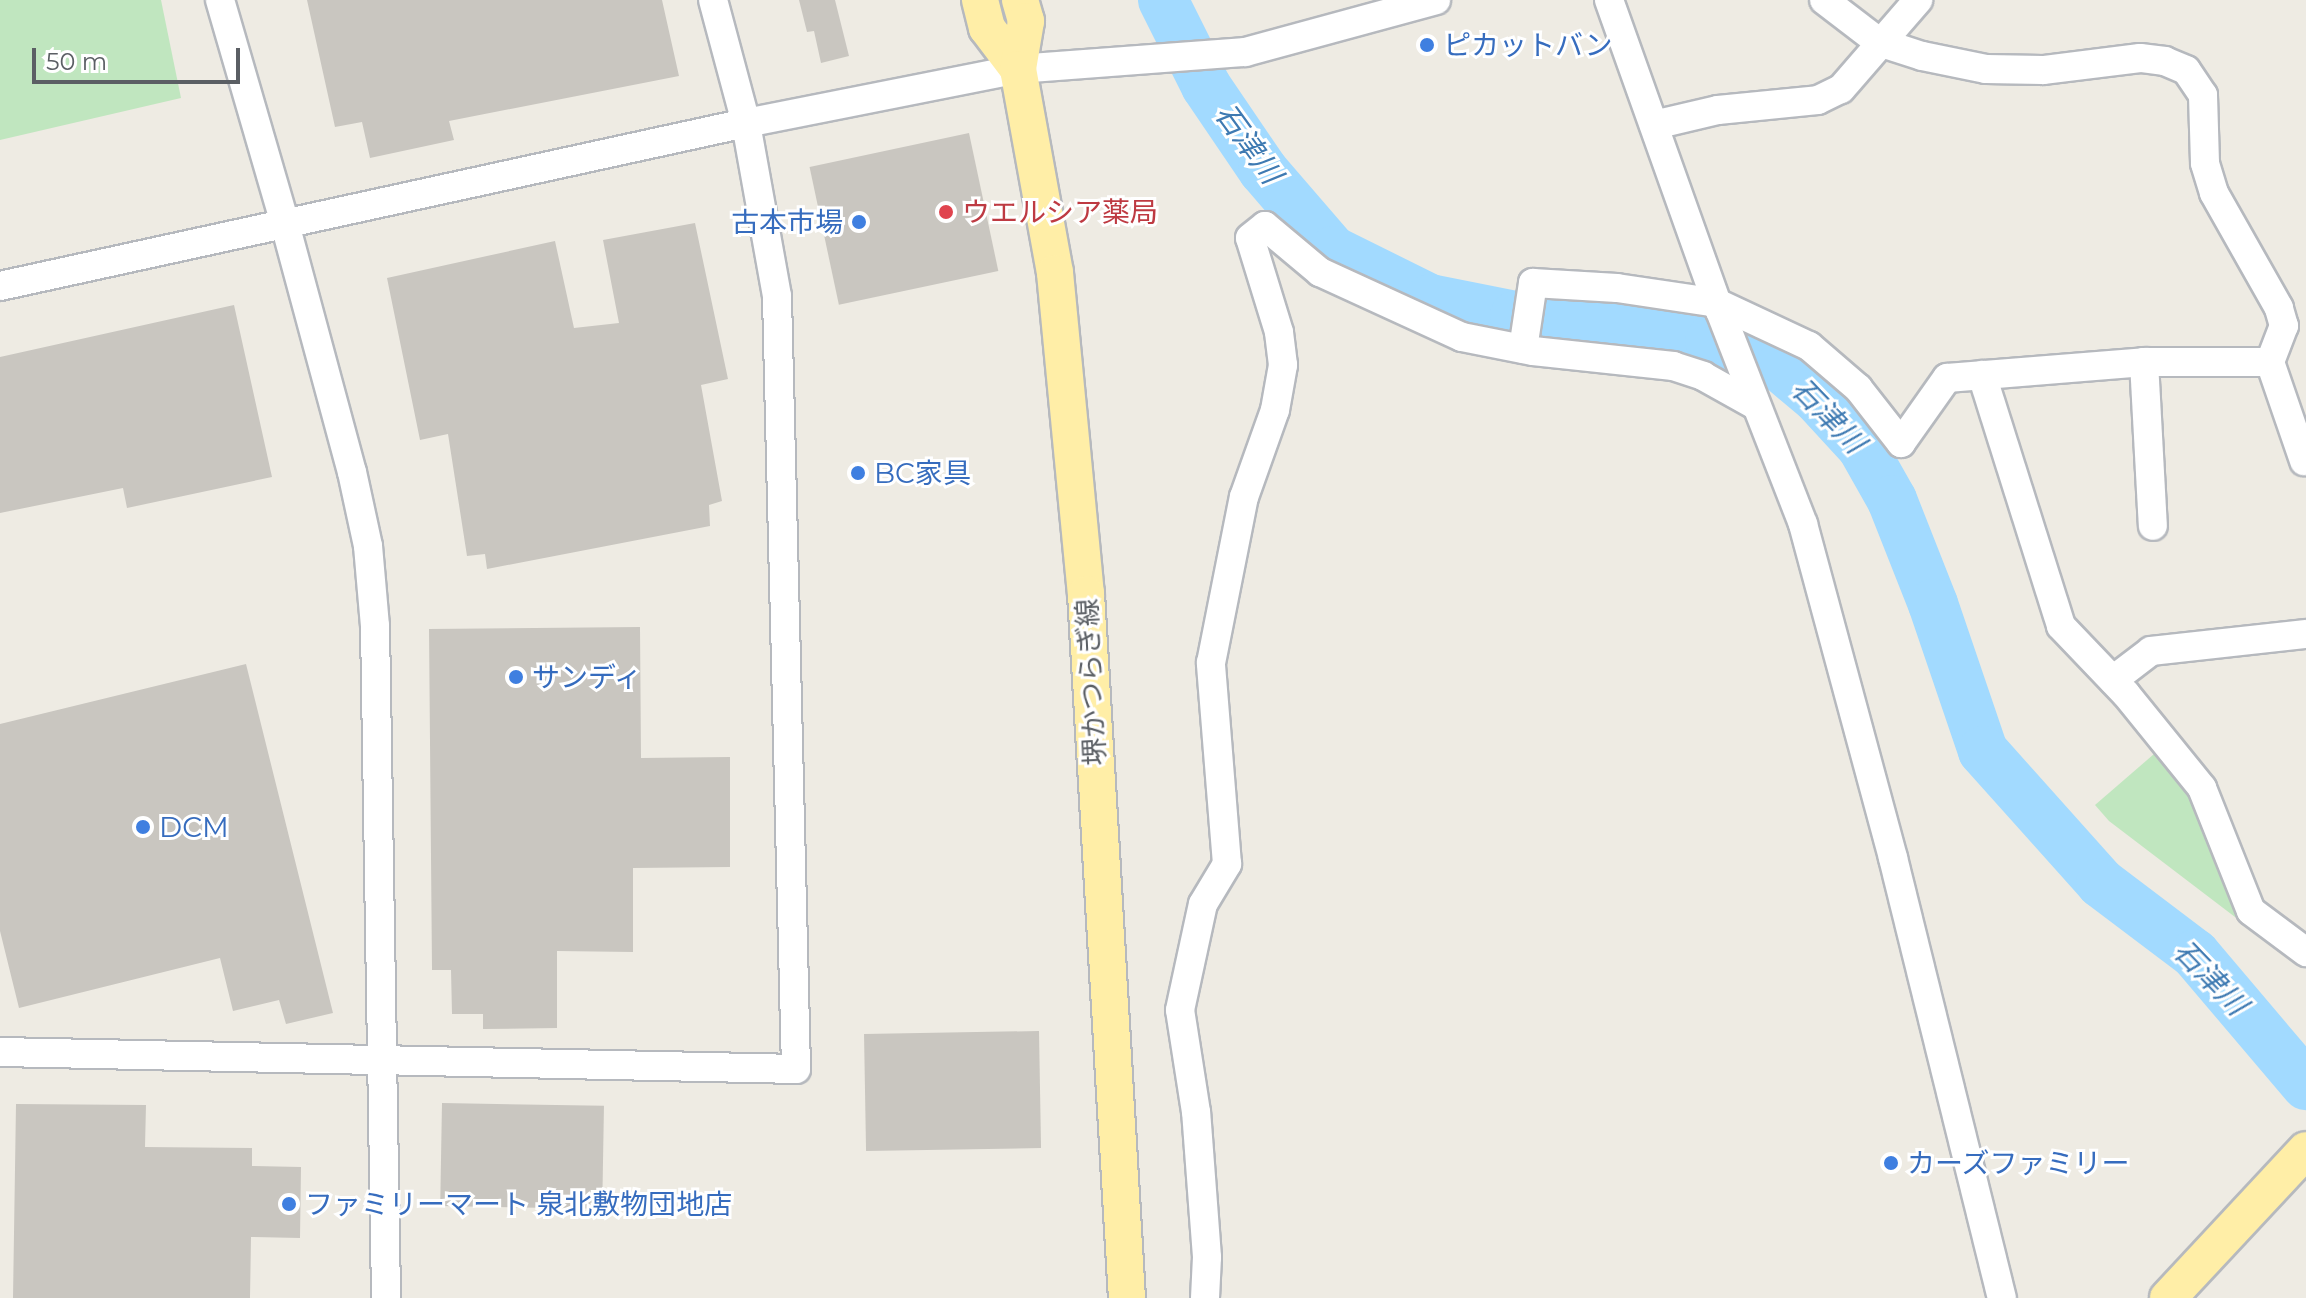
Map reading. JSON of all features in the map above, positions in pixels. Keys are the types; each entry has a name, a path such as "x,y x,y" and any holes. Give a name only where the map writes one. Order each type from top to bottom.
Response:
{"main road":[{"name":"堺かつらぎ線","path":"980,0 987,28 1018,69"},
{"name":"堺かつらぎ線","path":"1020,0 1026,21 1018,69 1055,273 1086,594 1127,1298"},
{"path":"2168,1298 2298,1159"}],"street":[{"path":"220,0 285,224 352,472 368,546 375,626 386,1298"},
{"path":"0,1052 796,1069 777,296 746,123 713,0"},
{"path":"0,286 746,123 1018,69 1245,52 1436,0"},
{"path":"1609,0 1719,307 1807,539 1893,858 2002,1298"},
{"path":"1824,0 1879,42 1922,56 1986,69 2043,70 2140,58 2165,61 2186,70 2203,95 2205,163 2214,193 2279,308 2284,326 2270,362 2304,461"},
{"path":"1654,125 1718,110 1818,100 1841,89 1918,0"},
{"path":"1205,1298 1207,1257 1196,1112 1180,1010 1203,904 1227,864 1211,663 1244,497 1275,410 1283,365 1279,332 1250,238 1265,226 1320,272 1407,315 1462,337 1523,349 1673,366 1703,376 1754,402"},
{"path":"1523,349 1533,283 1617,288 1719,307 1809,346 1858,388 1901,443 1947,378 2144,362 2270,362"},
{"path":"2144,362 2153,526"},
{"path":"1982,375 2061,626 2113,680 2202,788 2251,911 2306,952"},
{"path":"2113,680 2151,651 2306,634"}],"green space":[{"path":"0,0 161,0 181,98 0,140"},
{"path":"2154,754 2189,796 2237,915 2235,917 2109,821 2095,805"}],"building":[{"path":"307,0 662,0 679,76 449,121 454,140 370,158 362,122 335,127"},
{"path":"799,0 835,0 849,56 821,63 814,31 807,32"},
{"path":"969,133 998,271 839,305 810,167"},
{"path":"695,223 728,379 701,385 722,501 709,505 710,526 487,569 485,554 467,556 448,434 420,440 387,278 555,241 574,328 619,323 603,240"},
{"path":"234,305 272,477 127,508 123,488 0,513 0,357"},
{"path":"640,627 641,758 730,757 730,867 633,868 633,952 557,951 557,1028 483,1029 483,1014 452,1014 451,970 432,970 429,629"},
{"name":"DCM","path":"246,664 333,1013 286,1024 279,1000 233,1011 220,958 19,1008 0,931 0,724"},
{"path":"1039,1031 1041,1148 866,1151 864,1034"},
{"path":"442,1103 604,1106 602,1209 440,1206"},
{"path":"16,1104 146,1105 145,1147 252,1148 252,1166 301,1167 300,1238 251,1237 250,1298 13,1298"}],"waterway":[{"name":"石津川","path":"1163,0 1206,86 1263,170 1333,251 1430,299 1515,316 1710,341 1780,367 1818,399 1862,447 1892,500 1933,604 1983,751 2101,883 2195,954 2306,1085"}],"place":[{"name":"ピカットバン","path":"1427,45"},
{"name":"ウエルシア薬局","path":"946,212"},
{"name":"古本市場","path":"859,222"},
{"name":"BC家具","path":"858,473"},
{"name":"サンディ","path":"516,677"},
{"name":"DCM","path":"143,827"},
{"name":"カーズファミリー","path":"1891,1163"},
{"name":"ファミリーマート 泉北敷物団地店","path":"289,1204"}]}
